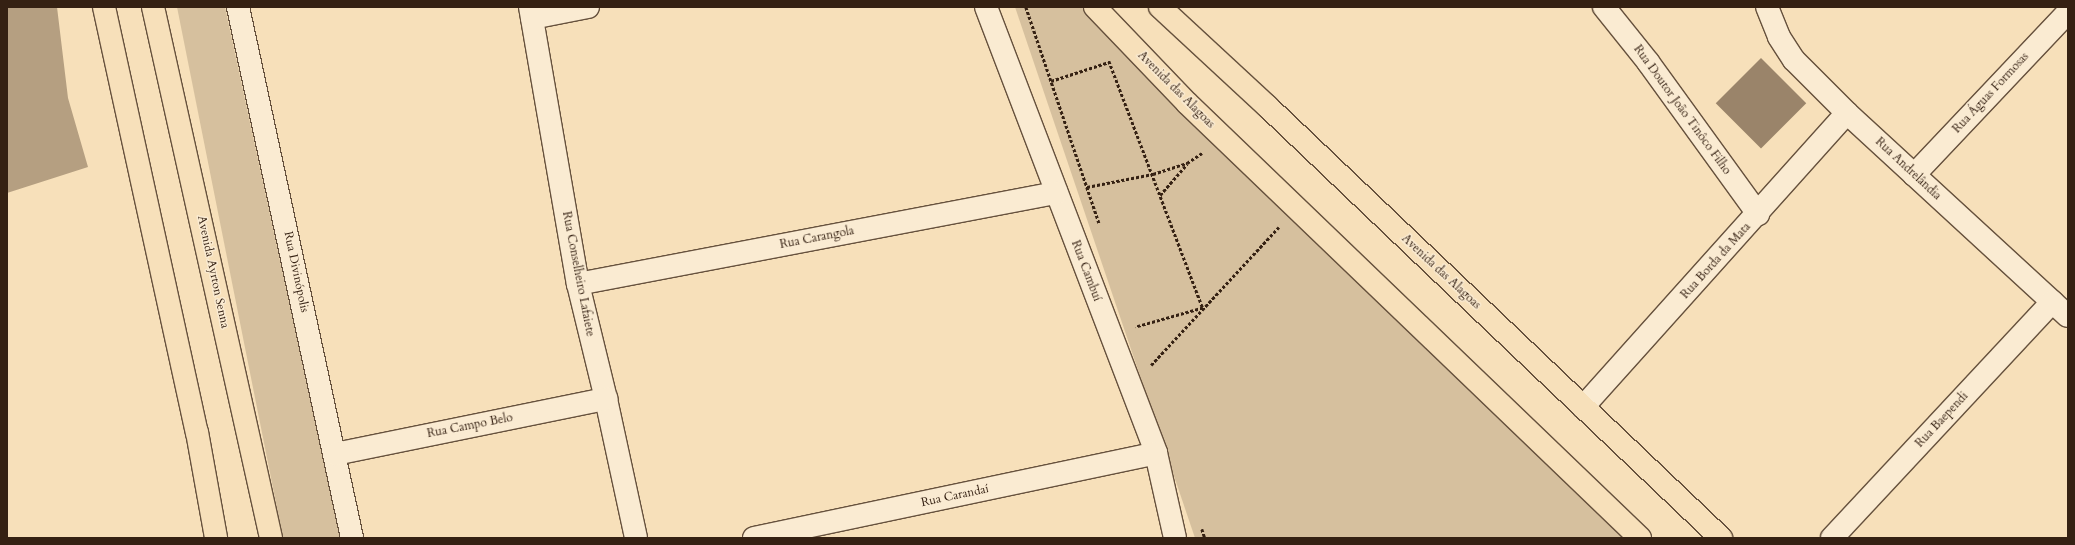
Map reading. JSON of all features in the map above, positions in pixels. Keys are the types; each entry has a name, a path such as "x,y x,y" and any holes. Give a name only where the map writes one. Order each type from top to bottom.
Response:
{"main road":[{"path":"104,7 197,432 216,538"},
{"name":"Avenida Ayrton Senna","path":"153,7 271,538"},
{"name":"Avenida das Alagoas","path":"1095,7 1187,103 1640,538"},
{"name":"Avenida das Alagoas","path":"1160,7 1267,106 1721,538"}],"street":[{"name":"Rua Divinópolis","path":"238,7 352,538"},
{"path":"531,13 588,7"},
{"name":"Rua Cambuí","path":"986,7 1156,453 1175,538"},
{"name":"Rua Doutor João Tinôco Filho","path":"1604,7 1648,62 1758,214"},
{"name":"Rua Andrelândia","path":"1767,7 1780,37 1794,60 1847,113 2068,316"},
{"name":"Rua Águas Formosas","path":"1914,175 2068,12"},
{"name":"Rua Conselheiro Lafaiete","path":"531,13 578,284 606,399 636,538"},
{"name":"Rua Borda da Mata","path":"1583,407 1758,214 1847,113"},
{"name":"Rua Carangola","path":"578,284 1056,193"},
{"name":"Rua Baependi","path":"1832,538 2052,302"},
{"name":"Rua Campo Belo","path":"335,454 606,399"},
{"name":"Rua Carandaí","path":"754,538 1156,453"}],"path":[{"path":"1107,57 1203,308"},
{"path":"1051,81 1109,62"},
{"path":"1160,195 1187,163 1205,151"},
{"path":"1087,187 1152,174 1187,163"},
{"path":"1148,368 1281,224"},
{"path":"1134,328 1203,308"}],"shaded area":[{"path":"7,7 57,7 68,98 88,167 7,193"},
{"path":"177,7 225,7 340,538 283,538"},
{"path":"1015,7 1085,7 1633,538 1195,538"}],"building":[{"path":"1761,58 1806,103 1761,149 1716,103"}]}
